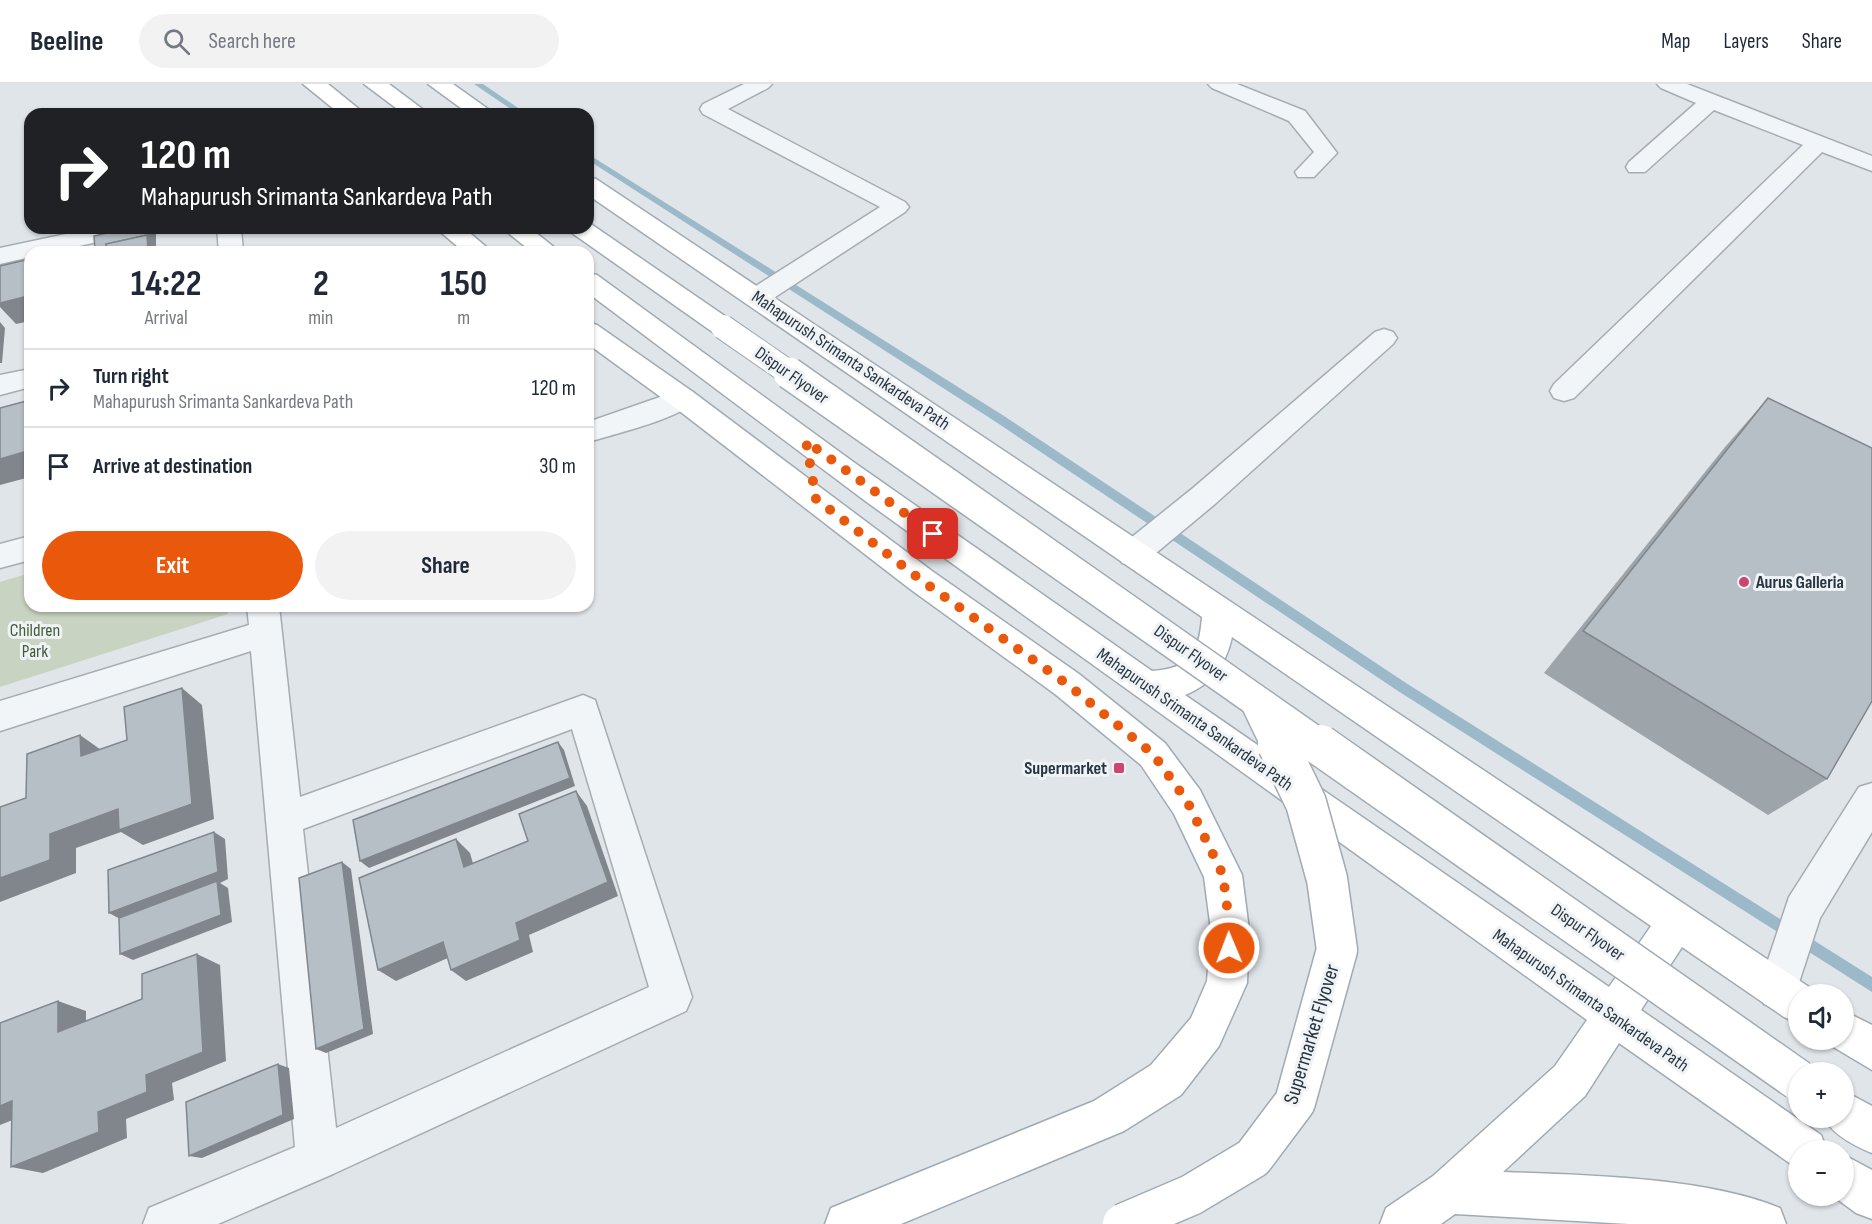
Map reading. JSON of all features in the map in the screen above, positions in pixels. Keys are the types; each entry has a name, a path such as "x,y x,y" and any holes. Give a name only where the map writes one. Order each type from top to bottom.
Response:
{"main road":[{"path":"314,84 332,106"},
{"path":"375,84 409,108"},
{"path":"439,84 475,108"},
{"name":"Mahapurush Srimanta Sankardeva Path","path":"594,188 763,294 1140,549 1218,608 1677,921 1788,985"},
{"path":"456,234 472,246"},
{"path":"522,234 540,246"},
{"name":"Dispur Flyover","path":"590,234 1254,696 1788,1073"},
{"name":"Mahapurush Srimanta Sankardeva Path","path":"594,285 874,493 1792,1140"},
{"path":"594,335 683,399 921,580 1067,684 1153,754 1187,801 1223,875 1230,930 1227,983 1205,1032 1166,1080 1109,1116 847,1224"},
{"path":"806,441 816,499"},
{"path":"1148,686 1178,683 1200,669 1215,644 1218,631 1218,608"},
{"name":"Supermarket Flyover","path":"1123,1224 1191,1195 1253,1158 1295,1102 1337,950 1327,879 1306,802 1254,696"},
{"path":"1402,1224 1449,1192 1570,1081 1677,921"},
{"path":"1854,1037 1872,1049"},
{"path":"1854,1119 1872,1132"},
{"path":"1854,1184 1872,1197"},
{"path":"1449,1192 1627,1200 1728,1215 1764,1224"}],"street":[{"path":"761,84 711,109 897,207 763,294"},
{"path":"1219,84 1297,116 1326,153 1306,172"},
{"path":"1668,84 1872,164"},
{"path":"1637,167 1711,102"},
{"path":"1564,391 1818,143"},
{"path":"46,246 101,234"},
{"path":"0,256 24,251"},
{"path":"1140,549 1384,338"},
{"path":"0,386 24,380"},
{"path":"594,430 647,414 683,399"},
{"path":"0,556 24,550"},
{"path":"0,716 265,620 318,1159"},
{"path":"165,1224 318,1159 672,996 582,710 285,819"},
{"path":"1788,984 1803,910 1872,799"}],"green space":[{"name":"Children Park","path":"24,575 24,612 228,612 228,614 0,687 0,582"}],"building":[{"path":"149,234 149,237 147,235 106,244 107,246 95,246 94,236"},
{"path":"147,235 148,246 106,246 106,244"},
{"path":"24,260 24,297 0,303 0,266"},
{"name":"Aurus Galleria","path":"1768,398 1872,448 1872,701 1827,779 1583,631"},
{"path":"24,402 24,452 0,459 0,408"},
{"path":"182,688 192,804 119,830 118,809 50,834 50,860 0,878 0,807 26,798 27,754 80,735 81,756 127,740 124,707"},
{"path":"558,742 570,778 360,861 353,820"},
{"path":"576,791 608,882 516,923 520,940 451,970 443,942 378,970 359,878 456,839 464,867 528,841 519,814"},
{"path":"214,832 218,872 109,913 108,870"},
{"path":"342,862 364,1029 316,1049 299,878"},
{"path":"217,881 221,915 120,954 119,918"},
{"path":"197,954 203,1052 146,1075 147,1092 98,1112 99,1132 11,1167 12,1101 0,1106 0,1023 58,1001 58,1032 142,999 142,974"},
{"path":"278,1064 283,1115 189,1156 186,1102"}],"waterway":[{"path":"478,84 514,108"},
{"path":"594,160 1000,419 1402,687 1872,985"}],"place":[{"name":"Aurus Galleria","path":"1744,582"},
{"name":"Supermarket","path":"1119,768"}],"route":[{"path":"933,534 806,441 816,499 921,580 1067,684 1153,754 1187,801 1223,875 1230,930 1229,948"}]}
